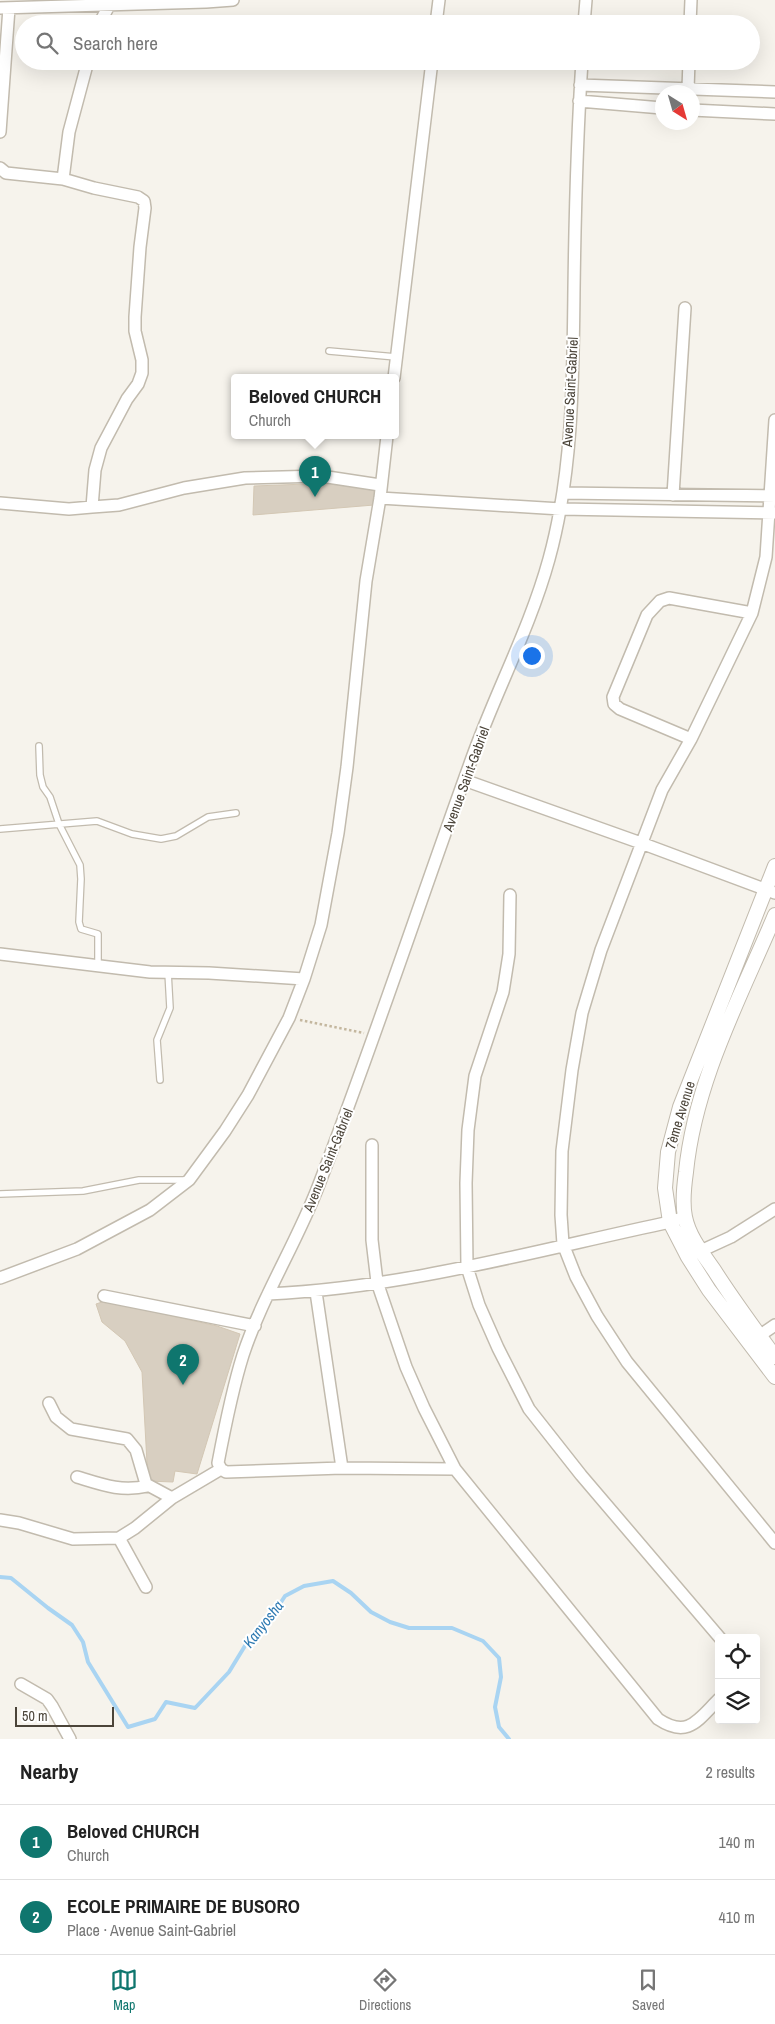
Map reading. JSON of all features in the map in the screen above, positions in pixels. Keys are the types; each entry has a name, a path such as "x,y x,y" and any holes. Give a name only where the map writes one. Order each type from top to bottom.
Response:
{"street":[{"path":"0,132 5,8 110,2 206,2 232,0"},
{"path":"437,15 439,0"},
{"path":"585,15 586,0"},
{"path":"690,15 691,0"},
{"path":"104,15 110,2"},
{"path":"63,179 69,132 86,70"},
{"path":"394,374 431,70"},
{"name":"Avenue Saint-Gabriel","path":"221,1470 218,1462 227,1417 244,1353 268,1294 315,1194 375,1035 464,780 535,604 550,558 561,509 570,418 573,360 575,190 581,70"},
{"path":"688,85 689,70"},
{"path":"580,85 655,88"},
{"path":"700,89 775,92"},
{"path":"579,101 655,107"},
{"path":"700,110 775,114"},
{"path":"0,168 6,173 63,179 94,188 138,197 144,201 145,208 135,317 135,331 142,360 142,373 138,384 127,400 101,448 95,470 92,507"},
{"path":"673,495 685,308"},
{"path":"775,420 772,513 766,557 752,613 691,739 662,790 601,950 582,1013 572,1070 562,1151 560,1215 564,1244 576,1277 597,1316 628,1362 775,1543"},
{"path":"0,1278 77,1249 150,1210 189,1180 225,1131 248,1095 289,1018 321,925 338,833 347,768 366,581 380,498 386,439"},
{"path":"0,503 69,508 119,505 184,488 245,478 321,476 380,485"},
{"path":"563,493 773,496"},
{"path":"380,498 561,509 772,513"},
{"path":"691,739 620,709 614,704 613,697 647,615 660,601 670,598 752,613"},
{"path":"464,780 641,843 770,892"},
{"name":"7ème Avenue","path":"775,866 770,892 680,1107 668,1152 665,1188 670,1222 688,1257 709,1290 775,1377"},
{"path":"510,895 509,954 503,992 475,1076 466,1183 467,1267 479,1305 498,1348 529,1409 580,1475 717,1634"},
{"name":"7ème Avenue","path":"775,915 727,1026 704,1086 689,1140 684,1183 685,1217 692,1236 775,1357"},
{"path":"0,954 98,967 304,979"},
{"path":"372,1145 372,1240 377,1282 406,1367 454,1468 547,1580 658,1719 670,1728 682,1728 693,1724 715,1703"},
{"path":"688,1257 731,1237 775,1209"},
{"path":"268,1294 316,1292 467,1267 670,1222 685,1217"},
{"path":"316,1292 342,1468"},
{"path":"104,1296 255,1326"},
{"path":"760,1336 775,1325"},
{"path":"49,1403 56,1417 70,1429 127,1439 136,1450 143,1478 148,1486 172,1498"},
{"path":"0,1520 19,1523 72,1539 119,1538 135,1528 172,1498 221,1470 226,1472 342,1468 454,1468"},
{"path":"77,1477 114,1488 132,1489 148,1486"},
{"path":"119,1538 146,1587"},
{"path":"21,1684 47,1699 70,1739"}],"lane":[{"path":"329,351 396,357"},
{"path":"38,746 40,775 43,787 50,797 58,824 80,865 79,922 81,929 98,934 98,967"},
{"path":"0,829 97,821 132,834 161,839 176,836 208,817 236,813"},
{"path":"160,1080 157,1040 170,1008 168,972"},
{"path":"0,1194 83,1191 139,1180 189,1180"}],"path":[{"path":"289,1018 375,1035"}],"building":[{"path":"332,483 377,489 374,505 253,515 254,486"},
{"path":"105,1301 217,1326 240,1334 197,1474 175,1471 173,1482 148,1481 142,1372 125,1341 102,1322 96,1304"}],"waterway":[{"name":"Kanyosha","path":"0,1577 11,1578 72,1625 83,1642 88,1662 128,1727 155,1719 166,1702 195,1708 229,1672 251,1636 274,1613 285,1596 304,1586 333,1581 351,1593 371,1612 390,1622 409,1628 452,1628 483,1641 499,1658 501,1677 495,1707 499,1727 509,1739"}],"place":[{"name":"Beloved CHURCH","path":"315,497"},
{"name":"ECOLE PRIMAIRE DE BUSORO","path":"183,1385"}]}
